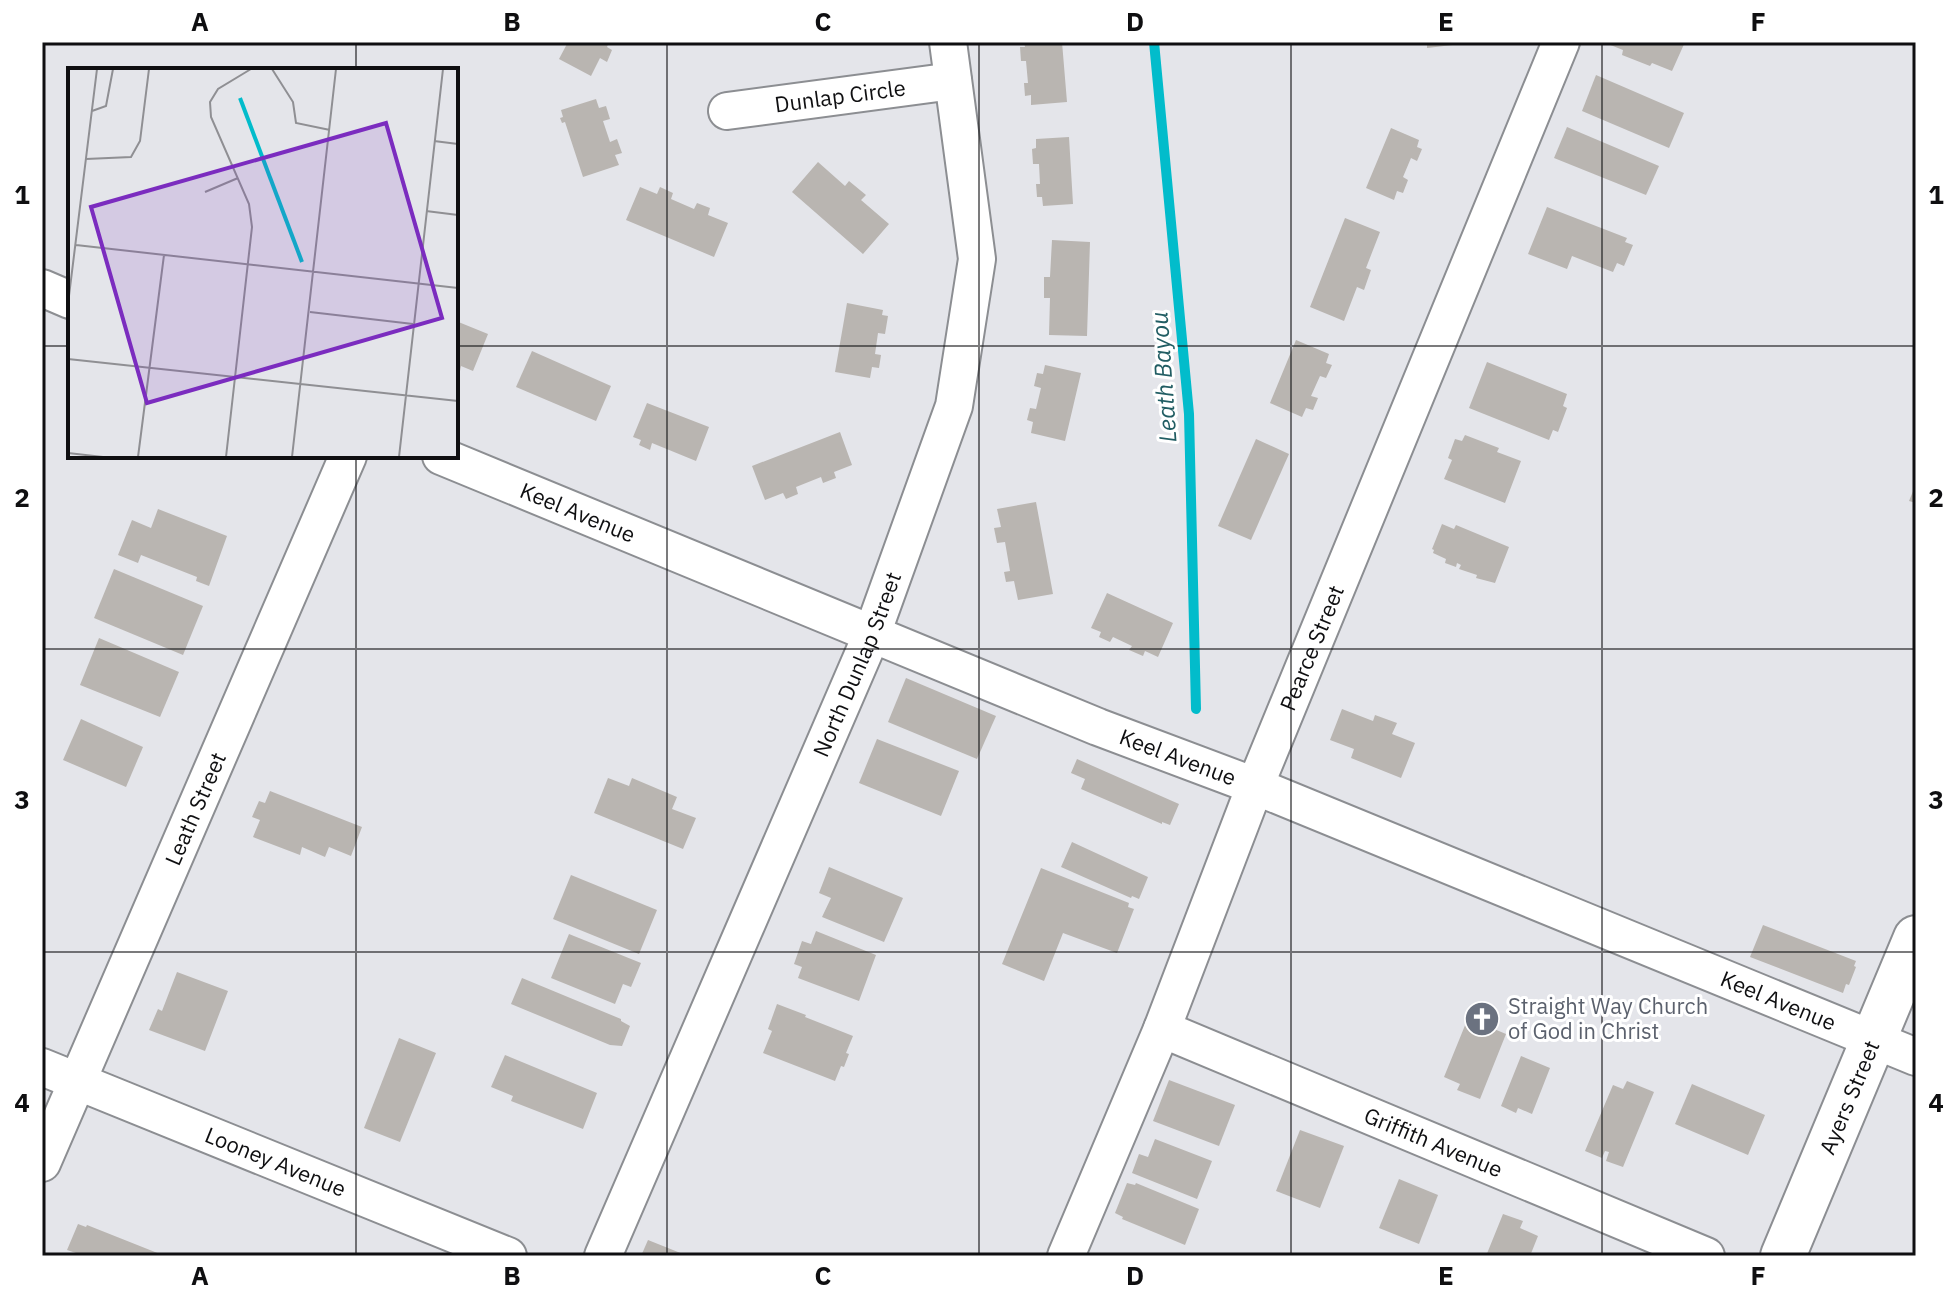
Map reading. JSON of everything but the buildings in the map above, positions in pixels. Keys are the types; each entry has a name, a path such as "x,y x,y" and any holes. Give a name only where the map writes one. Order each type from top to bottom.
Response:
{"street":[{"name":"North Dunlap Street","path":"603,1256 872,634 954,406 977,259 948,42"},
{"name":"Pearce Street","path":"1066,1256 1162,1029 1255,786 1561,42"},
{"name":"Dunlap Circle","path":"727,111 953,81"},
{"path":"42,288 68,299"},
{"name":"Leath Street","path":"42,1163 347,458"},
{"name":"Keel Avenue","path":"446,458 1098,727 1255,786 1916,1057"},
{"name":"Ayers Street","path":"1783,1256 1916,938"},
{"name":"Griffith Avenue","path":"1162,1029 1706,1256"},
{"name":"Looney Avenue","path":"42,1067 508,1256"}],"waterway":[{"name":"Leath Bayou","path":"1154,42 1189,414 1196,709"}],"place":[{"name":"Straight Way Church of God in Christ","path":"1482,1019"}]}
